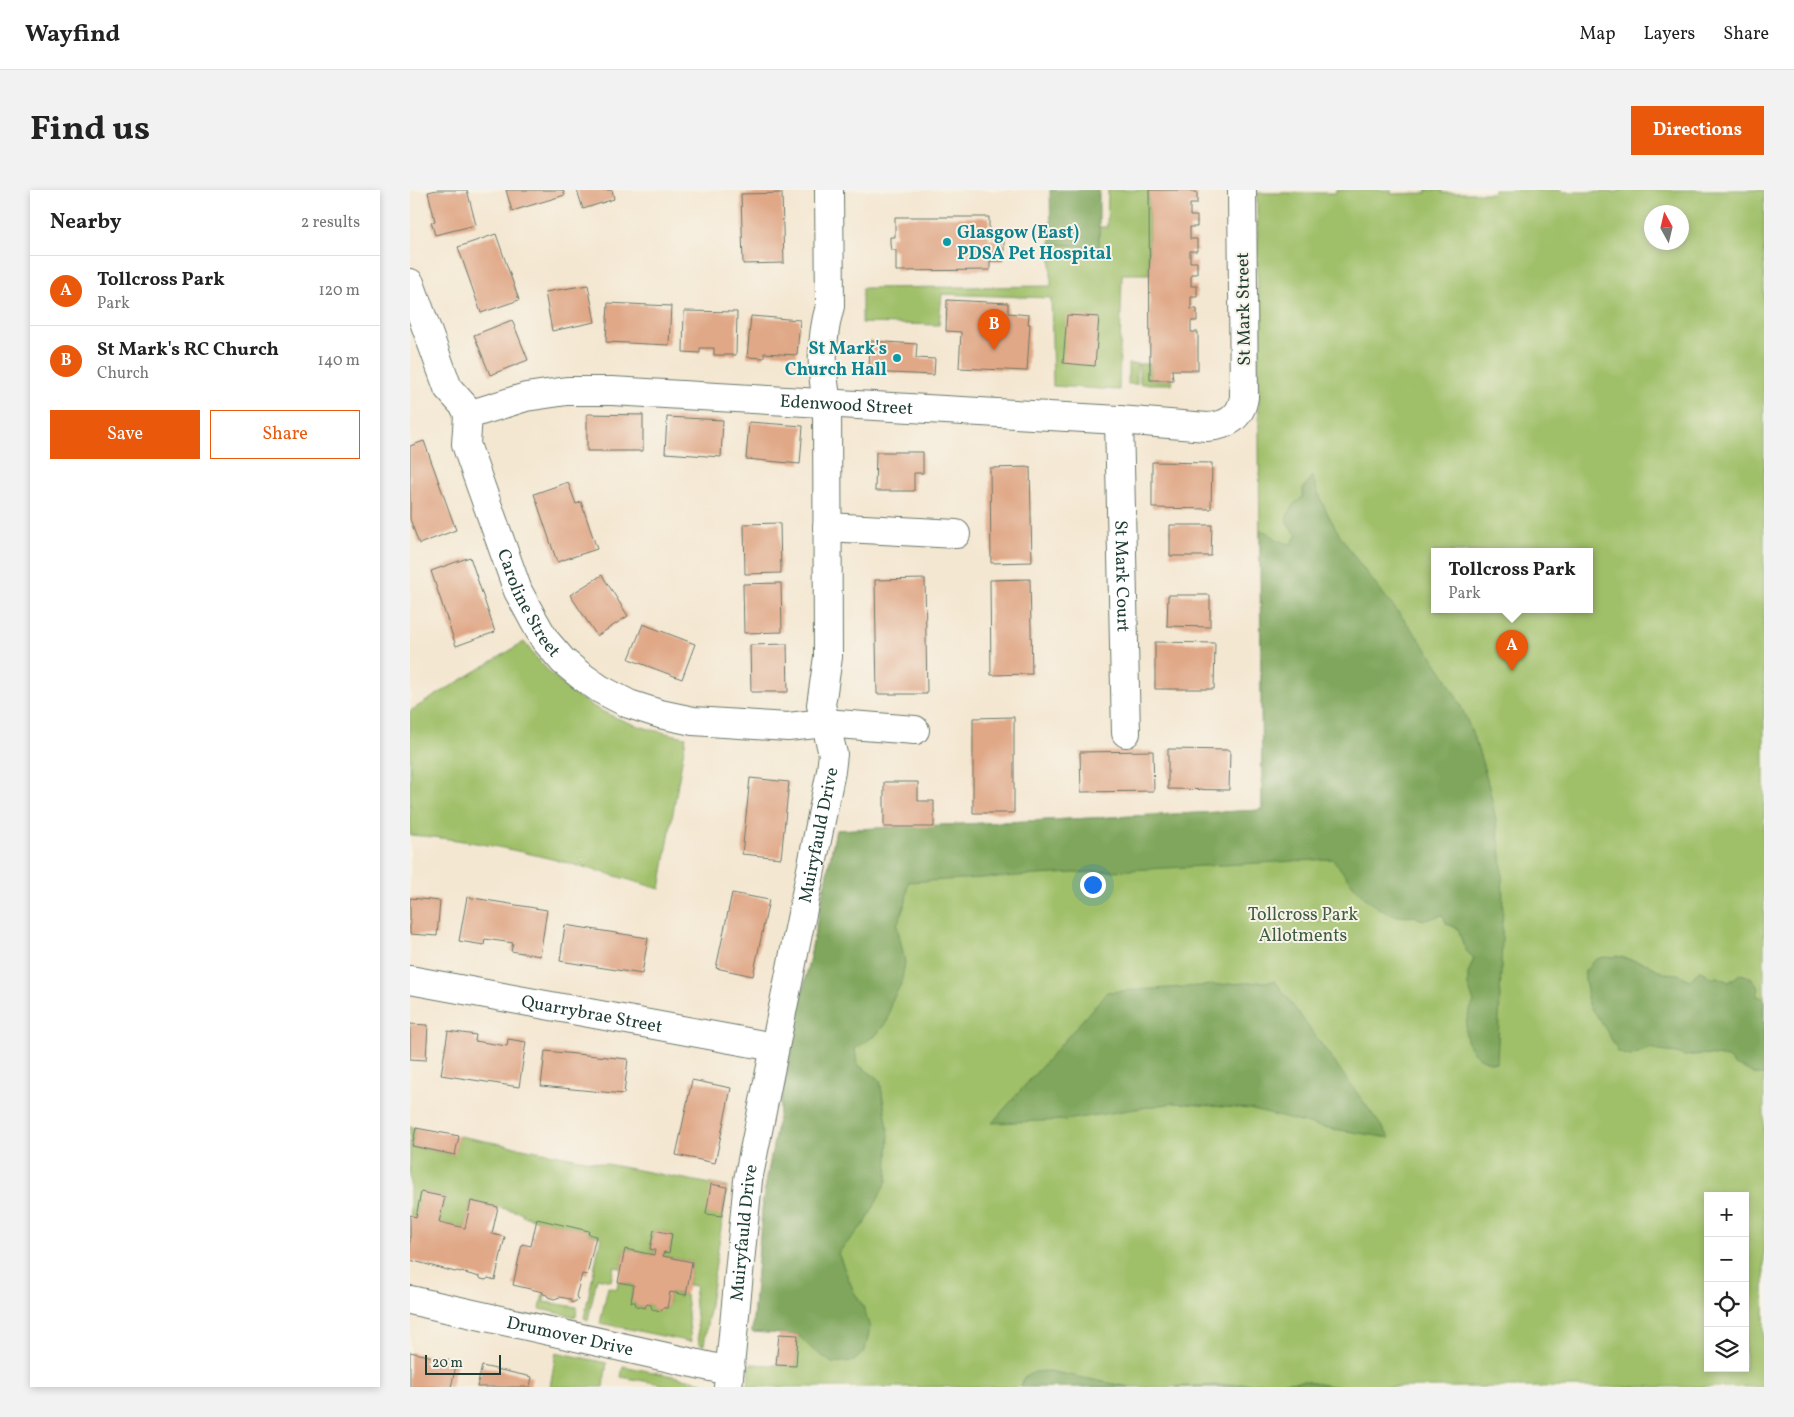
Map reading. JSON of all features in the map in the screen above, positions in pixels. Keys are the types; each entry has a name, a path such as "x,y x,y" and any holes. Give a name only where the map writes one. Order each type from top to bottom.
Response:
{"street":[{"name":"Muiryfauld Drive","path":"729,1379 748,1180 833,754 821,705 828,657 827,402 823,371 825,322 830,306 829,190"},
{"name":"St Mark Street","path":"1229,422 1241,410 1244,397 1242,190"},
{"path":"410,283 416,321 448,388 465,407 468,415"},
{"name":"Edenwood Street","path":"468,415 526,397 567,391 612,391 827,402 1207,427 1219,426 1229,422"},
{"name":"Caroline Street","path":"468,415 466,434 468,450 518,591 545,640 580,675 600,689 629,704 660,714 693,721 788,727 825,724 915,730"},
{"name":"St Mark Court","path":"1119,420 1126,733"},
{"path":"827,527 956,534"},
{"name":"Quarrybrae Street","path":"410,980 774,1048"},
{"name":"Drumover Drive","path":"410,1300 729,1379"}],"green space":[{"path":"1050,190 1099,190 1099,247 1051,244"},
{"path":"1108,190 1149,190 1149,274 1122,274 1119,390 1053,386 1051,298 942,294 939,325 862,323 862,288 1051,286 1051,244 1099,247 1099,227 1107,227"},
{"name":"Tollcross Park Allotments","path":"1336,190 1391,190 1391,194 1426,193 1427,190 1442,190 1442,193 1493,193 1494,190 1619,192 1619,190 1764,190 1764,1387 748,1387 750,1364 796,1366 798,1335 752,1332 763,1200 792,1044 836,830 1262,810 1257,193 1336,193"},
{"path":"1128,364 1150,364 1150,380 1173,380 1172,384 1140,384 1139,365 1137,366 1137,384 1128,384"},
{"path":"1312,476 1322,503 1351,552 1439,667 1460,705 1484,768 1494,811 1502,872 1501,985 1497,1063 1486,1061 1477,1056 1467,1041 1466,1022 1474,1002 1468,986 1468,974 1474,958 1465,948 1458,929 1446,923 1443,915 1422,920 1415,916 1401,916 1389,913 1377,907 1357,890 1333,859 908,882 906,902 897,925 905,962 901,984 891,1003 888,1020 877,1034 855,1049 857,1064 880,1080 889,1135 887,1181 866,1222 838,1253 854,1292 863,1306 870,1328 865,1351 854,1361 832,1363 812,1349 798,1335 752,1332 763,1200 792,1044 836,830 1262,810 1260,531 1291,544 1297,535 1289,527 1286,519 1293,505 1303,497 1303,489"},
{"path":"524,642 558,680 594,707 636,725 686,737 660,889 599,871 505,848 410,835 410,711"},
{"path":"1616,956 1648,964 1663,973 1678,974 1690,980 1699,971 1704,972 1710,977 1717,977 1729,982 1740,974 1751,978 1759,988 1757,996 1764,998 1764,1075 1752,1073 1734,1064 1728,1058 1702,1054 1685,1056 1651,1048 1630,1056 1618,1052 1589,1005 1585,976 1585,971 1595,960 1602,957"},
{"path":"1275,981 1390,1138 1321,1127 1249,1109 1174,1103 1066,1120 992,1123 1107,992"},
{"path":"410,1127 416,1128 412,1146 454,1155 459,1136 727,1187 704,1345 699,1344 694,1297 696,1286 688,1285 692,1262 663,1256 664,1252 669,1252 672,1234 654,1230 650,1249 655,1250 654,1255 625,1249 621,1268 614,1267 611,1281 597,1278 588,1320 584,1318 601,1237 588,1234 588,1231 522,1216 523,1213 471,1201 465,1228 439,1222 445,1197 422,1192 416,1217 410,1215"},
{"path":"618,1282 634,1285 631,1301 635,1302 636,1306 644,1308 647,1304 651,1305 652,1309 660,1311 663,1308 667,1308 670,1292 686,1295 691,1342 600,1323 608,1287 617,1289"},
{"path":"543,1294 545,1294 544,1302 577,1307 576,1317 540,1309"},
{"path":"556,1352 607,1363 603,1387 550,1387"},
{"path":"623,1366 703,1382 703,1387 678,1387 621,1377"},
{"path":"1049,1371 1129,1387 1021,1387 1024,1377 1035,1372"},
{"path":"1304,1381 1336,1387 1176,1387"}],"building":[{"path":"437,190 467,190 476,225 435,235 431,222 435,221 428,192"},
{"path":"506,190 563,190 565,195 512,211"},
{"path":"577,190 612,190 614,199 583,209"},
{"path":"1149,190 1190,190 1190,192 1197,192 1197,204 1190,204 1190,216 1197,216 1197,227 1190,227 1190,239 1197,239 1197,251 1190,251 1190,262 1197,262 1197,274 1191,274 1191,286 1197,286 1197,297 1191,297 1191,309 1197,309 1197,321 1191,321 1191,332 1198,332 1198,370 1172,370 1173,380 1150,380"},
{"path":"782,193 784,263 743,264 741,194"},
{"name":"Glasgow (East) PDSA Pet Hospital","path":"895,217 989,217 989,239 1004,239 1004,261 990,261 990,270 896,271 896,250 891,250 890,244 890,237 895,237"},
{"path":"496,234 519,300 481,313 458,247"},
{"path":"588,285 595,322 552,331 545,292"},
{"path":"947,300 1008,303 1008,313 1029,315 1027,371 959,368 961,332 946,331"},
{"path":"608,303 671,306 669,345 606,342"},
{"path":"684,311 737,312 736,355 714,355 714,348 700,348 700,353 683,352"},
{"path":"1067,315 1099,317 1095,366 1063,363"},
{"path":"751,316 800,320 797,355 764,353 764,358 747,357"},
{"path":"512,320 528,360 490,375 474,335"},
{"name":"St Mark's Church Hall","path":"870,341 917,344 916,358 935,359 934,375 869,372"},
{"path":"587,414 643,415 643,451 587,451"},
{"path":"667,417 723,420 721,457 665,453"},
{"path":"749,422 803,426 800,464 746,459"},
{"path":"424,441 456,530 419,544 410,519 410,446"},
{"path":"876,452 923,452 923,473 914,473 914,491 875,491"},
{"path":"1152,462 1212,463 1211,509 1152,508"},
{"path":"1030,467 1032,562 991,563 990,468"},
{"path":"568,482 576,504 581,502 597,549 557,562 534,494"},
{"path":"780,523 781,573 745,574 744,524"},
{"path":"1170,525 1212,525 1211,556 1170,556"},
{"path":"470,557 495,632 456,646 431,571"},
{"path":"602,575 628,616 597,636 570,595"},
{"path":"925,579 927,694 877,694 875,580"},
{"path":"1030,579 1032,674 991,675 990,580"},
{"path":"781,583 782,632 744,633 743,584"},
{"path":"1168,595 1210,595 1210,627 1167,626"},
{"path":"643,624 695,644 682,679 629,659"},
{"path":"1155,642 1215,643 1214,689 1155,689"},
{"path":"787,644 788,692 751,692 750,645"},
{"path":"1014,717 1014,813 973,813 973,718"},
{"path":"1168,749 1230,750 1229,790 1168,789"},
{"path":"1153,751 1154,791 1081,792 1080,752"},
{"path":"750,778 789,782 781,858 742,854"},
{"path":"884,782 918,782 918,801 934,801 934,827 884,827"},
{"path":"732,893 769,900 753,976 716,968"},
{"path":"467,897 547,910 540,956 511,951 513,943 485,939 484,945 459,941"},
{"path":"410,898 440,901 437,936 410,934"},
{"path":"565,925 648,938 642,974 560,961"},
{"path":"410,1024 428,1025 426,1060 410,1059"},
{"path":"448,1031 476,1035 475,1041 507,1046 508,1039 526,1042 519,1087 441,1075"},
{"path":"545,1051 628,1059 624,1094 541,1086"},
{"path":"692,1080 731,1088 715,1163 676,1155"},
{"path":"416,1128 459,1136 455,1155 412,1146"},
{"path":"711,1184 727,1187 722,1216 706,1214"},
{"path":"421,1192 445,1197 439,1222 465,1228 471,1201 498,1207 492,1234 505,1237 495,1280 481,1279 480,1277 410,1260 410,1215 416,1217"},
{"path":"537,1219 589,1231 588,1234 596,1236 587,1275 582,1274 576,1296 578,1300 572,1303 570,1299 560,1297 554,1299 543,1294 543,1292 513,1285 522,1244 531,1246"},
{"path":"654,1230 672,1234 669,1253 664,1252 663,1256 692,1262 686,1295 670,1292 667,1308 663,1308 660,1311 652,1309 651,1305 647,1304 645,1308 636,1306 635,1302 631,1302 634,1285 618,1282 625,1249 654,1255 655,1250 650,1249"},
{"path":"779,1334 798,1335 796,1366 776,1365"},
{"path":"410,1352 457,1362 451,1387 410,1387"},
{"path":"482,1366 532,1377 530,1387 477,1387"}],"place":[{"name":"Glasgow (East) PDSA Pet Hospital","path":"947,242"},
{"name":"St Mark's RC Church","path":"994,350"},
{"name":"St Mark's Church Hall","path":"897,358"},
{"name":"Tollcross Park","path":"1512,671"}]}
